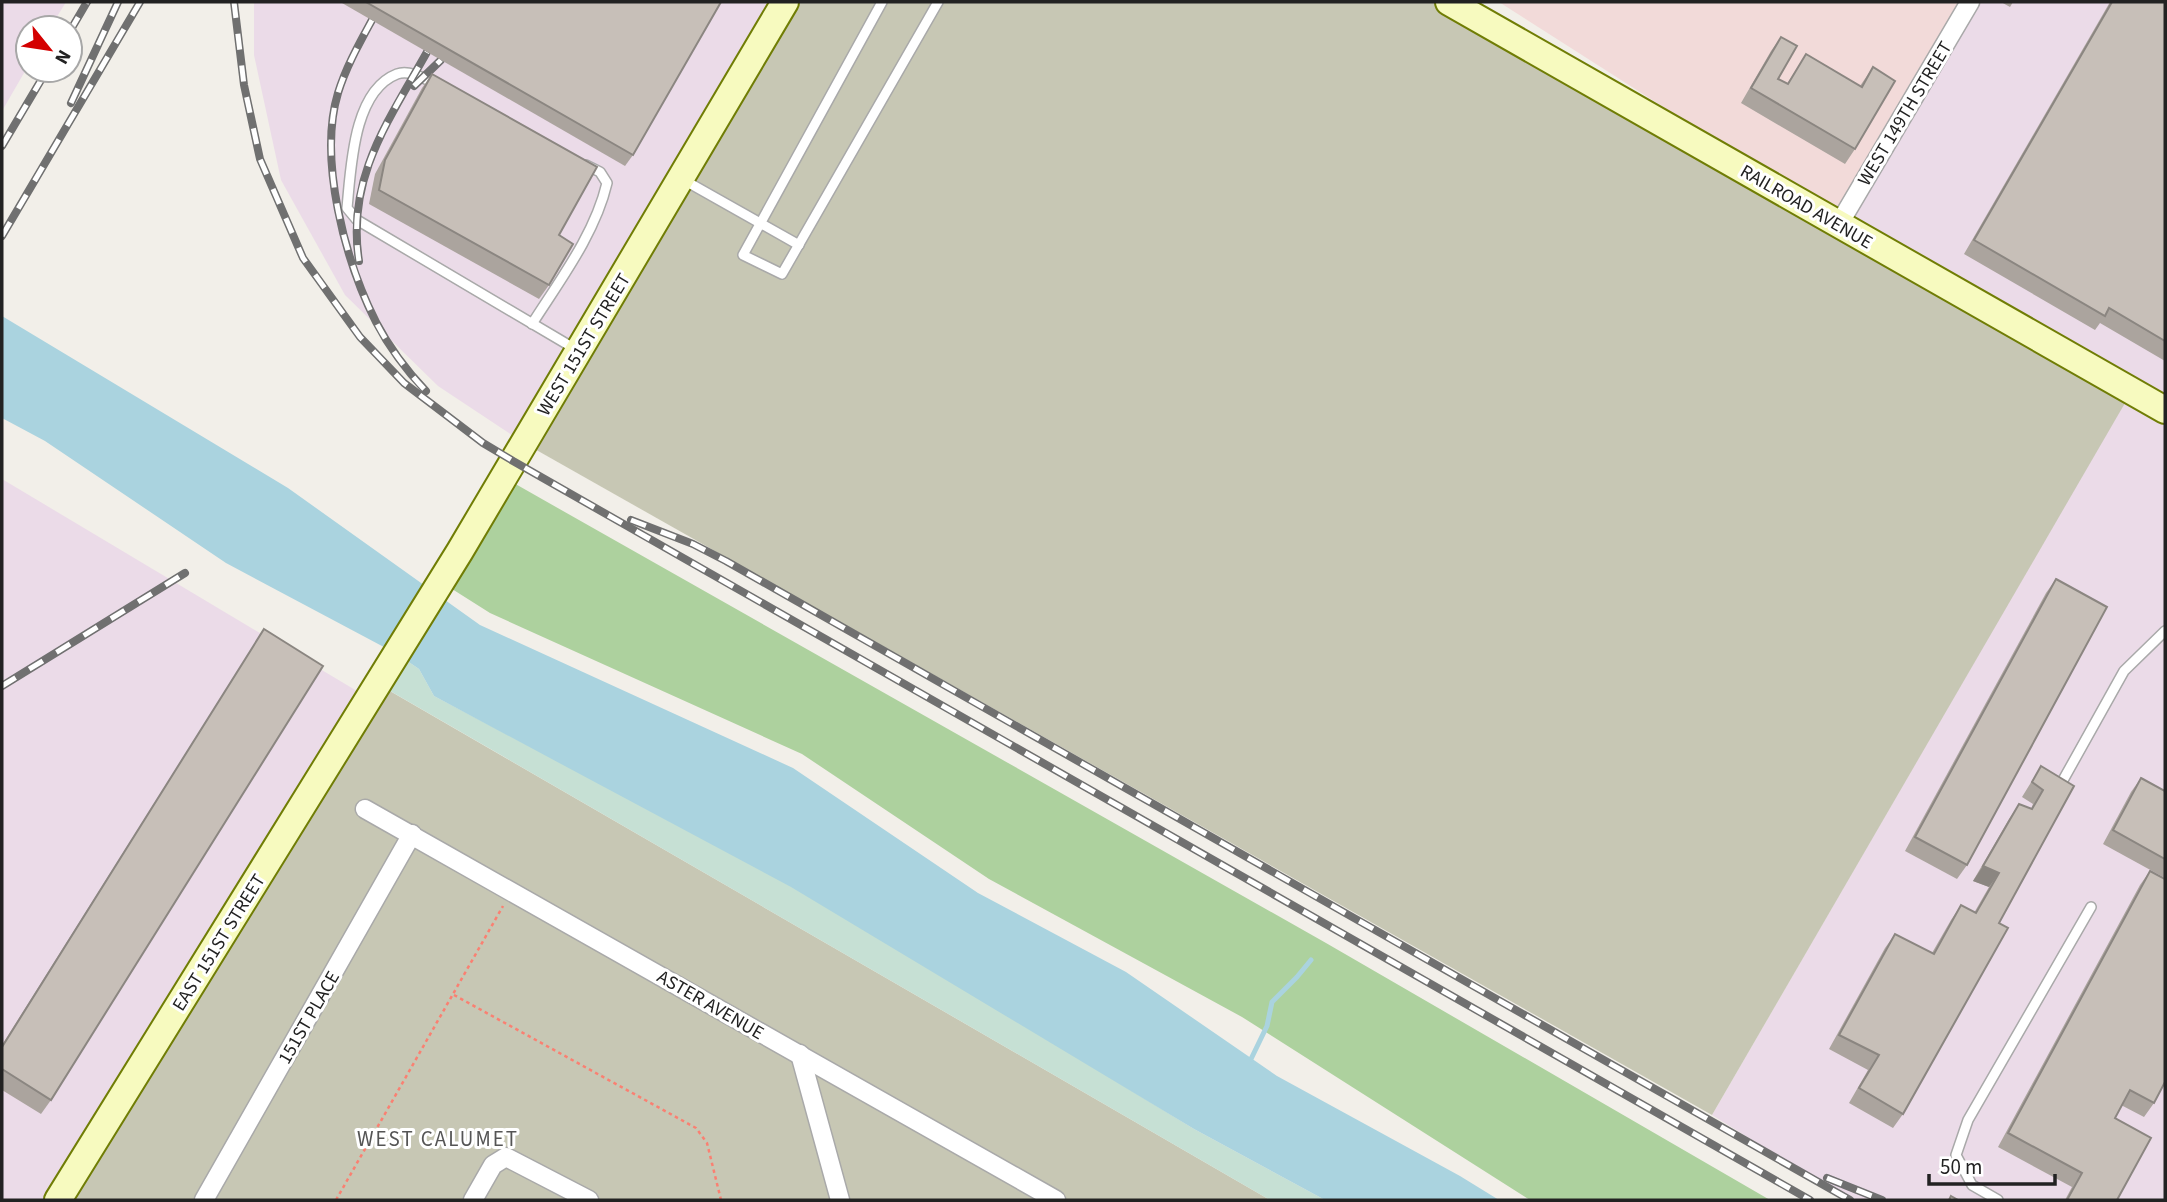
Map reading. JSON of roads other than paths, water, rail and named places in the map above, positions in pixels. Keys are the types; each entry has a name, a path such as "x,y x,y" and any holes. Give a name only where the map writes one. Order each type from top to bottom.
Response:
{"street":[{"name":"WEST 151ST STREET","path":"378,684 460,551 785,2"},
{"name":"RAILROAD AVENUE","path":"1449,2 2165,410"},
{"name":"WEST 149TH STREET","path":"1839,224 1970,2"},
{"name":"EAST 151ST STREET","path":"58,1200 378,684"},
{"name":"ASTER AVENUE","path":"365,809 1056,1200"},
{"name":"151ST PLACE","path":"204,1200 412,834"},
{"path":"800,1054 840,1200"},
{"path":"473,1200 493,1165 503,1157 516,1160 589,1200"}],"lane":[{"path":"882,2 743,255 782,274 938,2"},
{"path":"443,88 414,75 398,73 371,92 354,145 347,208 357,220 579,351"},
{"path":"532,324 575,256 603,201 607,183 600,172 578,160"},
{"path":"681,178 799,245"},
{"path":"2062,782 2124,671 2165,631"},
{"path":"1998,1200 1972,1185 1956,1155 1968,1120 2091,907"}],"water":[{"path":"2,316 288,488 480,625 793,768 978,893 1126,972 1277,1076 1499,1200 1325,1200 1194,1129 791,887 434,696 419,669 397,654 226,563 45,441 2,418"}],"waterway":[{"path":"1251,1059 1267,1026 1272,1002 1311,960"}],"railway":[{"path":"80,14 87,2"},
{"path":"71,103 118,2"},
{"path":"2,236 140,2"},
{"path":"234,2 244,85 260,159 303,258 360,337 404,383 483,443 513,461 1810,1200"},
{"path":"372,20 338,93 331,148 333,178 345,240 365,297 392,349 426,391"},
{"path":"359,261 357,231 365,176 385,126 427,52"},
{"path":"414,86 441,60"},
{"path":"2,146 39,84"},
{"path":"631,520 693,544 726,561 1850,1200"},
{"path":"2,686 185,573"},
{"path":"1827,1178 1882,1200"}],"district":[{"name":"WEST CALUMET","path":"438,1139"}]}
